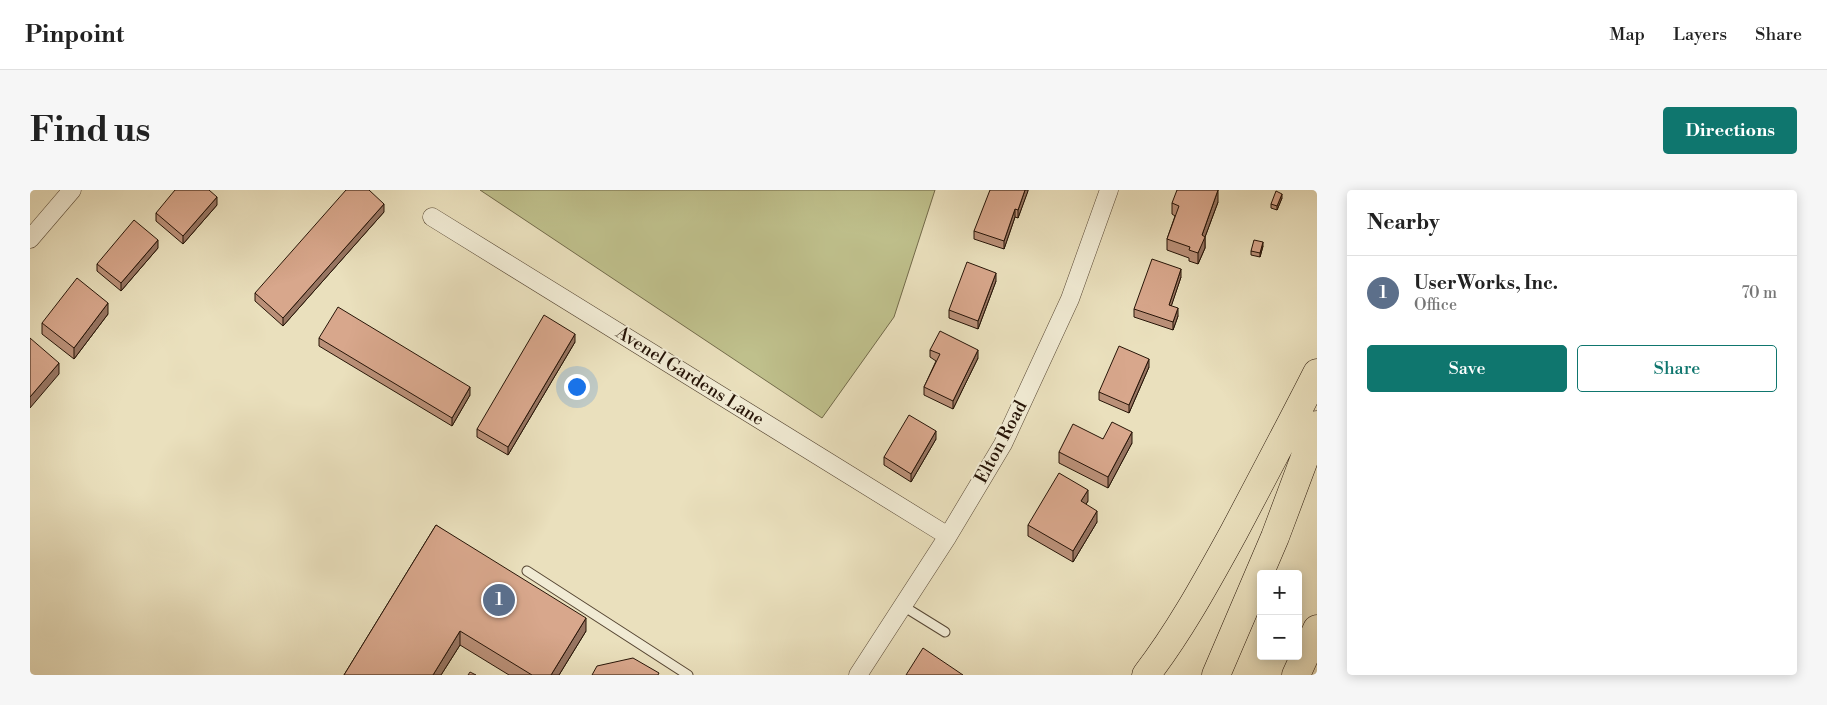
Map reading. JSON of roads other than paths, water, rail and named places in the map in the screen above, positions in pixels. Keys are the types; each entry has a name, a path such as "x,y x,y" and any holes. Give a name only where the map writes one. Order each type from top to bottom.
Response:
{"highway":[{"path":"1146,675 1166,649 1213,570 1274,458 1317,373"},
{"path":"1216,675 1272,545 1317,425"},
{"path":"1296,675 1317,629"}],"street":[{"path":"30,239 72,190"},
{"name":"Elton Road","path":"858,675 948,536 1008,435 1070,299 1108,190"},
{"name":"Avenel Gardens Lane","path":"432,217 948,536"}],"lane":[{"path":"527,571 688,675"},
{"path":"904,606 946,632"}],"place":[{"name":"UserWorks, Inc.","path":"499,600"}]}
